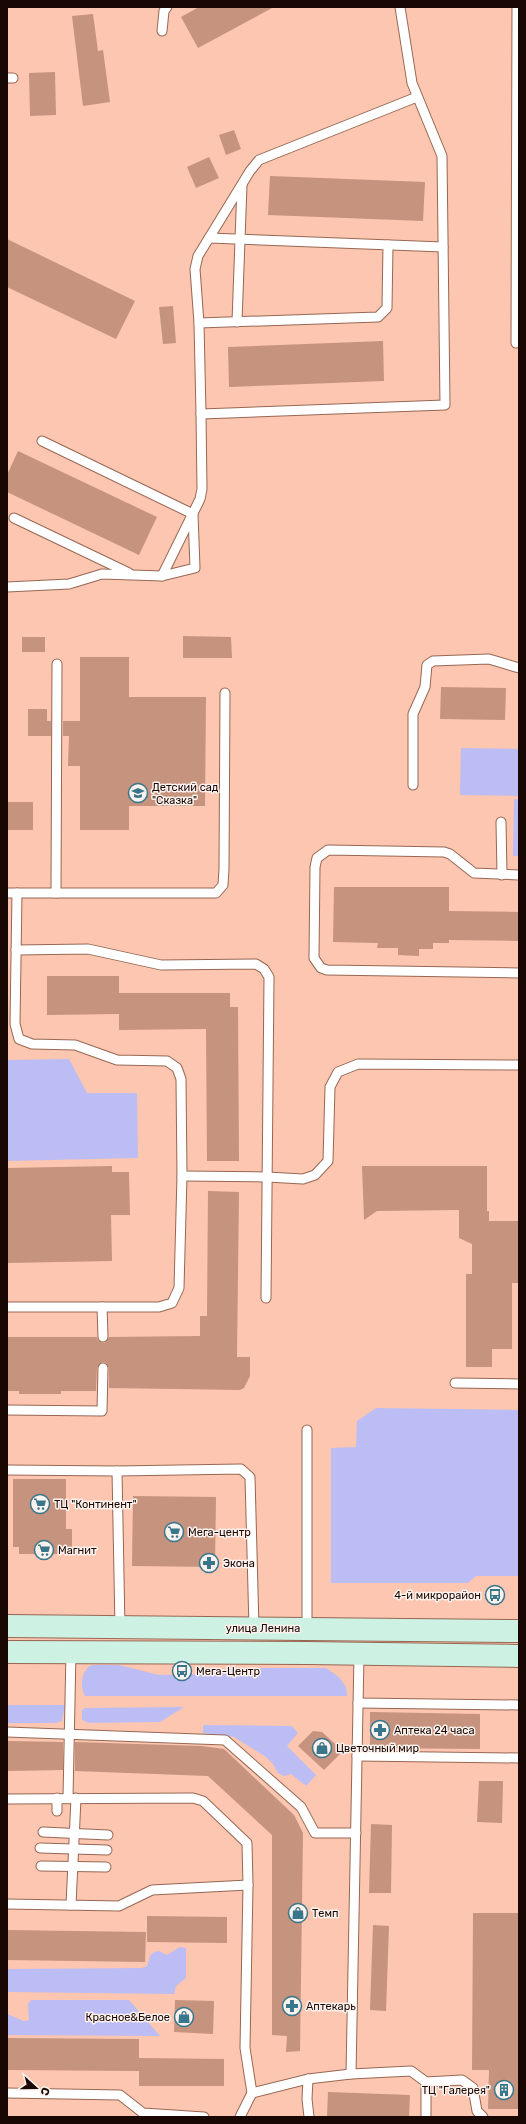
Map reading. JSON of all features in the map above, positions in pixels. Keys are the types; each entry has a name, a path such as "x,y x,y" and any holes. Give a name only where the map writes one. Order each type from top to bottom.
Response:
{"main road":[{"name":"улица Ленина","path":"7,1626 519,1631"},
{"path":"307,1628 307,1653"},
{"path":"7,1652 307,1653 519,1656"}],"lane":[{"path":"162,31 164,11 167,7"},
{"path":"202,414 445,405 442,156 438,142 412,83 400,7"},
{"path":"516,343 517,7"},
{"path":"162,576 200,499 202,489 202,414 199,323 194,269 198,256 242,183 259,160 417,97"},
{"path":"238,322 242,183"},
{"path":"209,238 443,247"},
{"path":"199,323 378,317 387,308 388,245"},
{"path":"42,441 193,514"},
{"path":"7,587 69,584 102,574 162,576 195,568 193,514"},
{"path":"14,518 132,575"},
{"path":"413,785 413,714 424,687 427,665 433,661 489,659 519,668"},
{"path":"56,893 57,664"},
{"path":"7,893 216,893 223,885 224,869 225,693"},
{"path":"501,822 502,875"},
{"path":"519,875 474,873 450,854 444,852 328,850 323,852 317,858 315,867 314,958 321,968 328,970 519,973"},
{"path":"7,1307 158,1307 172,1303 179,1288 182,1176 181,1079 176,1068 167,1061 117,1060 75,1045 32,1044 19,1039 11,1024 16,950 12,932 17,893"},
{"path":"16,950 88,949 161,966 256,964 264,968 268,977 266,1298"},
{"path":"182,1176 303,1179 315,1175 328,1161 330,1087 338,1072 358,1064 519,1065"},
{"path":"102,1307 103,1337"},
{"path":"7,1410 102,1411 103,1368"},
{"path":"455,1384 519,1384"},
{"path":"307,1430 307,1628"},
{"path":"7,1470 117,1471 241,1469 250,1477 254,1628"},
{"path":"117,1471 120,1628"},
{"path":"71,1652 69,1735 74,1834 71,1905"},
{"path":"351,2074 358,1654"},
{"path":"358,1704 519,1705"},
{"path":"7,1732 225,1740 301,1807 315,1833 356,1833"},
{"path":"357,1756 519,1758"},
{"path":"57,1798 57,1811"},
{"path":"7,1799 193,1798 203,1801 247,1843 248,1885 245,2048 252,2093 240,2117"},
{"path":"43,1832 108,1835"},
{"path":"40,1848 107,1850"},
{"path":"41,1866 106,1867"},
{"path":"7,1904 119,1906 152,1890 248,1885"},
{"path":"252,2093 308,2079 351,2074 411,2071 426,2082 462,2080 473,2088 477,2111 483,2117"},
{"path":"308,2079 307,2099 309,2117"},
{"path":"426,2082 426,2117"},
{"path":"7,2093 120,2095 143,2113 204,2117"}],"shaded area":[{"path":"461,748 519,749 519,796 460,795"},
{"path":"514,799 519,799 519,856 513,856"},
{"path":"69,1059 87,1093 137,1093 138,1158 7,1161 7,1060"},
{"path":"376,1408 519,1410 519,1576 476,1576 468,1583 331,1583 331,1448 356,1447 357,1421"},
{"path":"93,1665 119,1665 159,1675 207,1674 232,1668 326,1668 339,1677 346,1687 347,1696 85,1696 82,1689 83,1677 88,1667"},
{"path":"7,1705 65,1705 62,1721 55,1723 7,1723"},
{"path":"184,1707 160,1722 89,1723 82,1720 82,1710 85,1708"},
{"path":"203,1725 292,1726 298,1733 287,1746 316,1775 306,1786 291,1774 284,1776 278,1773 273,1764 266,1757 234,1737 203,1733"},
{"path":"180,1947 186,1948 186,1978 176,1986 174,1994 7,1992 7,1969 142,1968 147,1966 151,1954 159,1951 167,1955"},
{"path":"31,2000 129,2000 160,2036 7,2035 7,2014 24,2021 29,2020 28,2004"}],"building":[{"path":"199,7 274,7 198,48 181,17"},
{"path":"93,14 98,51 103,50 110,102 83,106 72,16"},
{"path":"55,72 56,115 30,116 29,73"},
{"path":"234,130 241,149 226,155 219,135"},
{"path":"209,157 219,178 196,188 187,167"},
{"path":"270,176 425,182 423,221 268,215"},
{"path":"7,239 135,301 116,339 7,287"},
{"path":"173,306 176,343 163,344 159,307"},
{"path":"383,341 384,381 229,387 228,347"},
{"path":"18,451 157,517 139,555 7,492 7,475"},
{"path":"183,636 231,637 232,658 183,658"},
{"path":"22,637 45,637 45,652 22,652"},
{"path":"80,657 129,657 129,697 206,697 205,806 129,806 129,830 80,830 80,766 68,766 69,736 63,736 63,721 80,721"},
{"path":"441,687 506,688 505,720 440,719"},
{"path":"28,709 47,709 47,721 51,721 51,736 28,736"},
{"path":"7,802 33,802 33,830 7,830"},
{"path":"334,887 449,887 449,911 519,912 519,941 449,940 449,943 433,943 433,949 419,949 419,956 398,955 398,948 377,948 378,943 333,942"},
{"path":"47,976 119,976 119,993 230,993 230,1007 238,1007 239,1161 207,1161 206,1029 119,1030 119,1014 47,1015"},
{"path":"112,1166 112,1172 129,1172 130,1215 111,1215 112,1261 7,1263 7,1168"},
{"path":"362,1166 487,1166 487,1211 489,1211 489,1221 519,1221 519,1283 512,1283 512,1349 492,1349 492,1367 466,1367 466,1274 472,1274 472,1244 459,1238 459,1210 377,1211 364,1220"},
{"path":"208,1191 239,1192 237,1357 250,1357 250,1376 244,1388 240,1390 109,1388 109,1368 106,1363 103,1362 97,1367 96,1391 61,1391 61,1394 19,1394 19,1391 7,1391 7,1337 97,1337 98,1340 103,1343 106,1342 109,1337 200,1336 200,1316 207,1316"},
{"name":"ТЦ \"Континент\"","path":"13,1479 66,1479 66,1529 72,1529 72,1552 58,1552 58,1554 19,1554 19,1547 13,1547"},
{"name":"Мега-центр","path":"133,1496 216,1497 215,1567 132,1566"},
{"path":"370,1712 480,1714 480,1749 370,1748"},
{"path":"313,1731 322,1732 343,1751 324,1770 298,1746"},
{"path":"7,1741 63,1742 63,1770 7,1771"},
{"path":"75,1742 202,1746 224,1749 294,1815 303,1833 300,2051 286,2052 287,2036 272,2035 272,1835 208,1776 75,1771"},
{"path":"479,1781 503,1781 502,1823 477,1822"},
{"path":"371,1824 392,1825 391,1893 369,1893"},
{"path":"473,1913 519,1913 519,2109 488,2109 489,2070 472,2070"},
{"path":"147,1916 227,1917 227,1943 147,1942"},
{"path":"373,1925 389,1926 386,2011 370,2010"},
{"path":"7,1930 146,1932 145,1962 7,1960"},
{"path":"175,2000 214,2001 213,2034 174,2032"},
{"path":"7,2038 139,2039 139,2071 7,2070"},
{"path":"139,2058 224,2059 224,2086 139,2086"},
{"path":"328,2092 410,2095 409,2117 327,2117"}],"place":[{"name":"Детский сад \"Сказка\"","path":"138,793"},
{"name":"ТЦ \"Континент\"","path":"40,1504"},
{"name":"Мега-центр","path":"174,1532"},
{"name":"Магнит","path":"44,1550"},
{"name":"Экона","path":"209,1563"},
{"name":"4-й микрорайон","path":"495,1595"},
{"name":"Мега-Центр","path":"182,1671"},
{"name":"Аптека 24 часа","path":"380,1730"},
{"name":"Цветочный мир","path":"322,1748"},
{"name":"Темп","path":"298,1913"},
{"name":"Аптекарь","path":"292,2006"},
{"name":"Красное&Белое","path":"184,2017"},
{"name":"ТЦ \"Галерея\"","path":"504,2090"}]}
